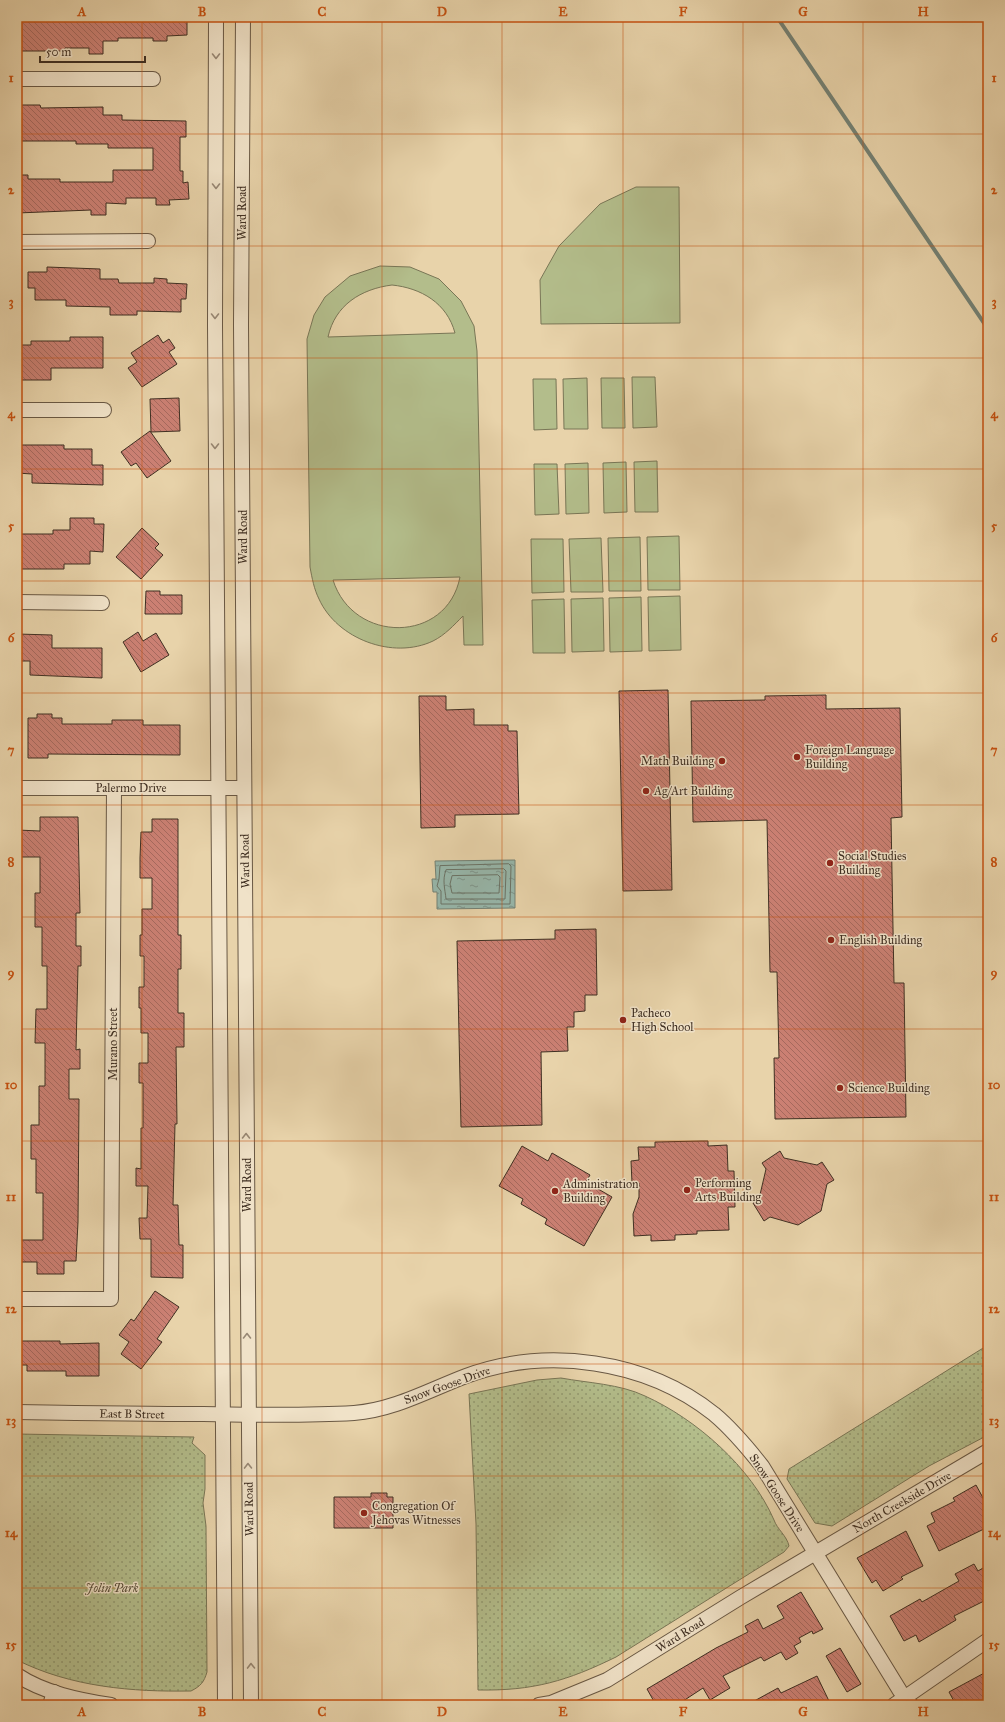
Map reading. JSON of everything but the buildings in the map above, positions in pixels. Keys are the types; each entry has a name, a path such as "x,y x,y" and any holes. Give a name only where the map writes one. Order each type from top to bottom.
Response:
{"street":[{"path":"216,17 215,333 217,788 224,1705"},
{"name":"Ward Road","path":"243,17 241,325 251,1705"},
{"path":"17,79 153,79"},
{"path":"17,242 148,241"},
{"path":"17,410 104,410"},
{"path":"17,602 102,603"},
{"name":"Palermo Drive","path":"17,788 244,788"},
{"name":"Murano Street","path":"17,1299 111,1299 114,788"},
{"name":"Snow Goose Drive","path":"248,1415 362,1412 410,1400 467,1376 499,1367 531,1362 564,1361 596,1363 626,1370 684,1393 714,1414 739,1437 762,1466 816,1552 900,1692 909,1701"},
{"name":"East B Street","path":"17,1412 248,1415"},
{"name":"North Creekside Drive","path":"816,1552 988,1451"},
{"name":"Ward Road","path":"539,1705 551,1703 607,1680 816,1552"},
{"path":"894,1705 909,1701 988,1640"},
{"path":"17,1675 52,1698 111,1705"}],"green space":[{"path":"636,187 679,187 680,323 541,324 540,280 559,246 600,204"},
{"path":"380,266 410,267 439,279 461,301 474,326 477,351 483,645 464,645 463,616 449,630 437,639 417,646 401,648 384,647 368,642 352,635 339,625 327,613 316,591 310,567 307,339 314,315 325,297 350,276","holes":["392,285 423,294 439,305 446,313 455,333 328,337 331,326 337,316 351,300 370,290","460,577 452,599 437,615 419,624 399,628 379,625 359,616 344,601 333,580"]},
{"path":"632,377 655,377 657,427 633,428"},
{"path":"587,378 588,429 564,429 563,379"},
{"path":"601,378 624,378 625,428 602,428"},
{"path":"533,379 556,379 557,429 534,430"},
{"path":"657,461 658,512 635,512 634,462"},
{"path":"626,462 627,512 604,513 603,463"},
{"path":"588,463 589,513 566,514 565,464"},
{"path":"534,464 557,464 559,514 535,515"},
{"path":"679,536 680,590 648,590 647,537"},
{"path":"640,537 641,591 609,591 608,538"},
{"path":"601,538 603,592 571,592 569,539"},
{"path":"531,539 563,539 564,592 532,593"},
{"path":"680,596 681,650 649,651 648,597"},
{"path":"641,597 642,651 610,652 609,598"},
{"path":"603,598 604,651 572,652 571,599"},
{"path":"564,599 565,653 533,653 532,600"},
{"path":"988,1345 988,1435 929,1466 832,1526 815,1523 787,1479 789,1469"},
{"path":"561,1378 615,1386 635,1392 664,1406 702,1431 737,1464 751,1482 764,1500 775,1523 788,1542 789,1546 784,1552 616,1657 582,1672 549,1683 516,1689 478,1690 476,1524 469,1394 537,1380"},
{"name":"Jolin Park","path":"17,1434 194,1437 192,1443 205,1455 205,1489 203,1503 206,1526 207,1672 200,1685 191,1691 124,1689 102,1686 59,1676 17,1660"}],"water":[{"path":"515,860 515,908 437,909 437,892 433,892 432,879 436,879 435,861"}],"waterway":[{"path":"777,17 988,329"}],"place":[{"name":"Foreign Language Building","path":"797,757"},
{"name":"Math Building","path":"722,761"},
{"name":"Ag/Art Building","path":"646,791"},
{"name":"Social Studies Building","path":"830,863"},
{"name":"English Building","path":"831,940"},
{"name":"Pacheco High School","path":"623,1020"},
{"name":"Science Building","path":"840,1088"},
{"name":"Performing Arts Building","path":"687,1190"},
{"name":"Administration Building","path":"555,1191"},
{"name":"Congregation Of Jehovas Witnesses","path":"364,1513"}]}
